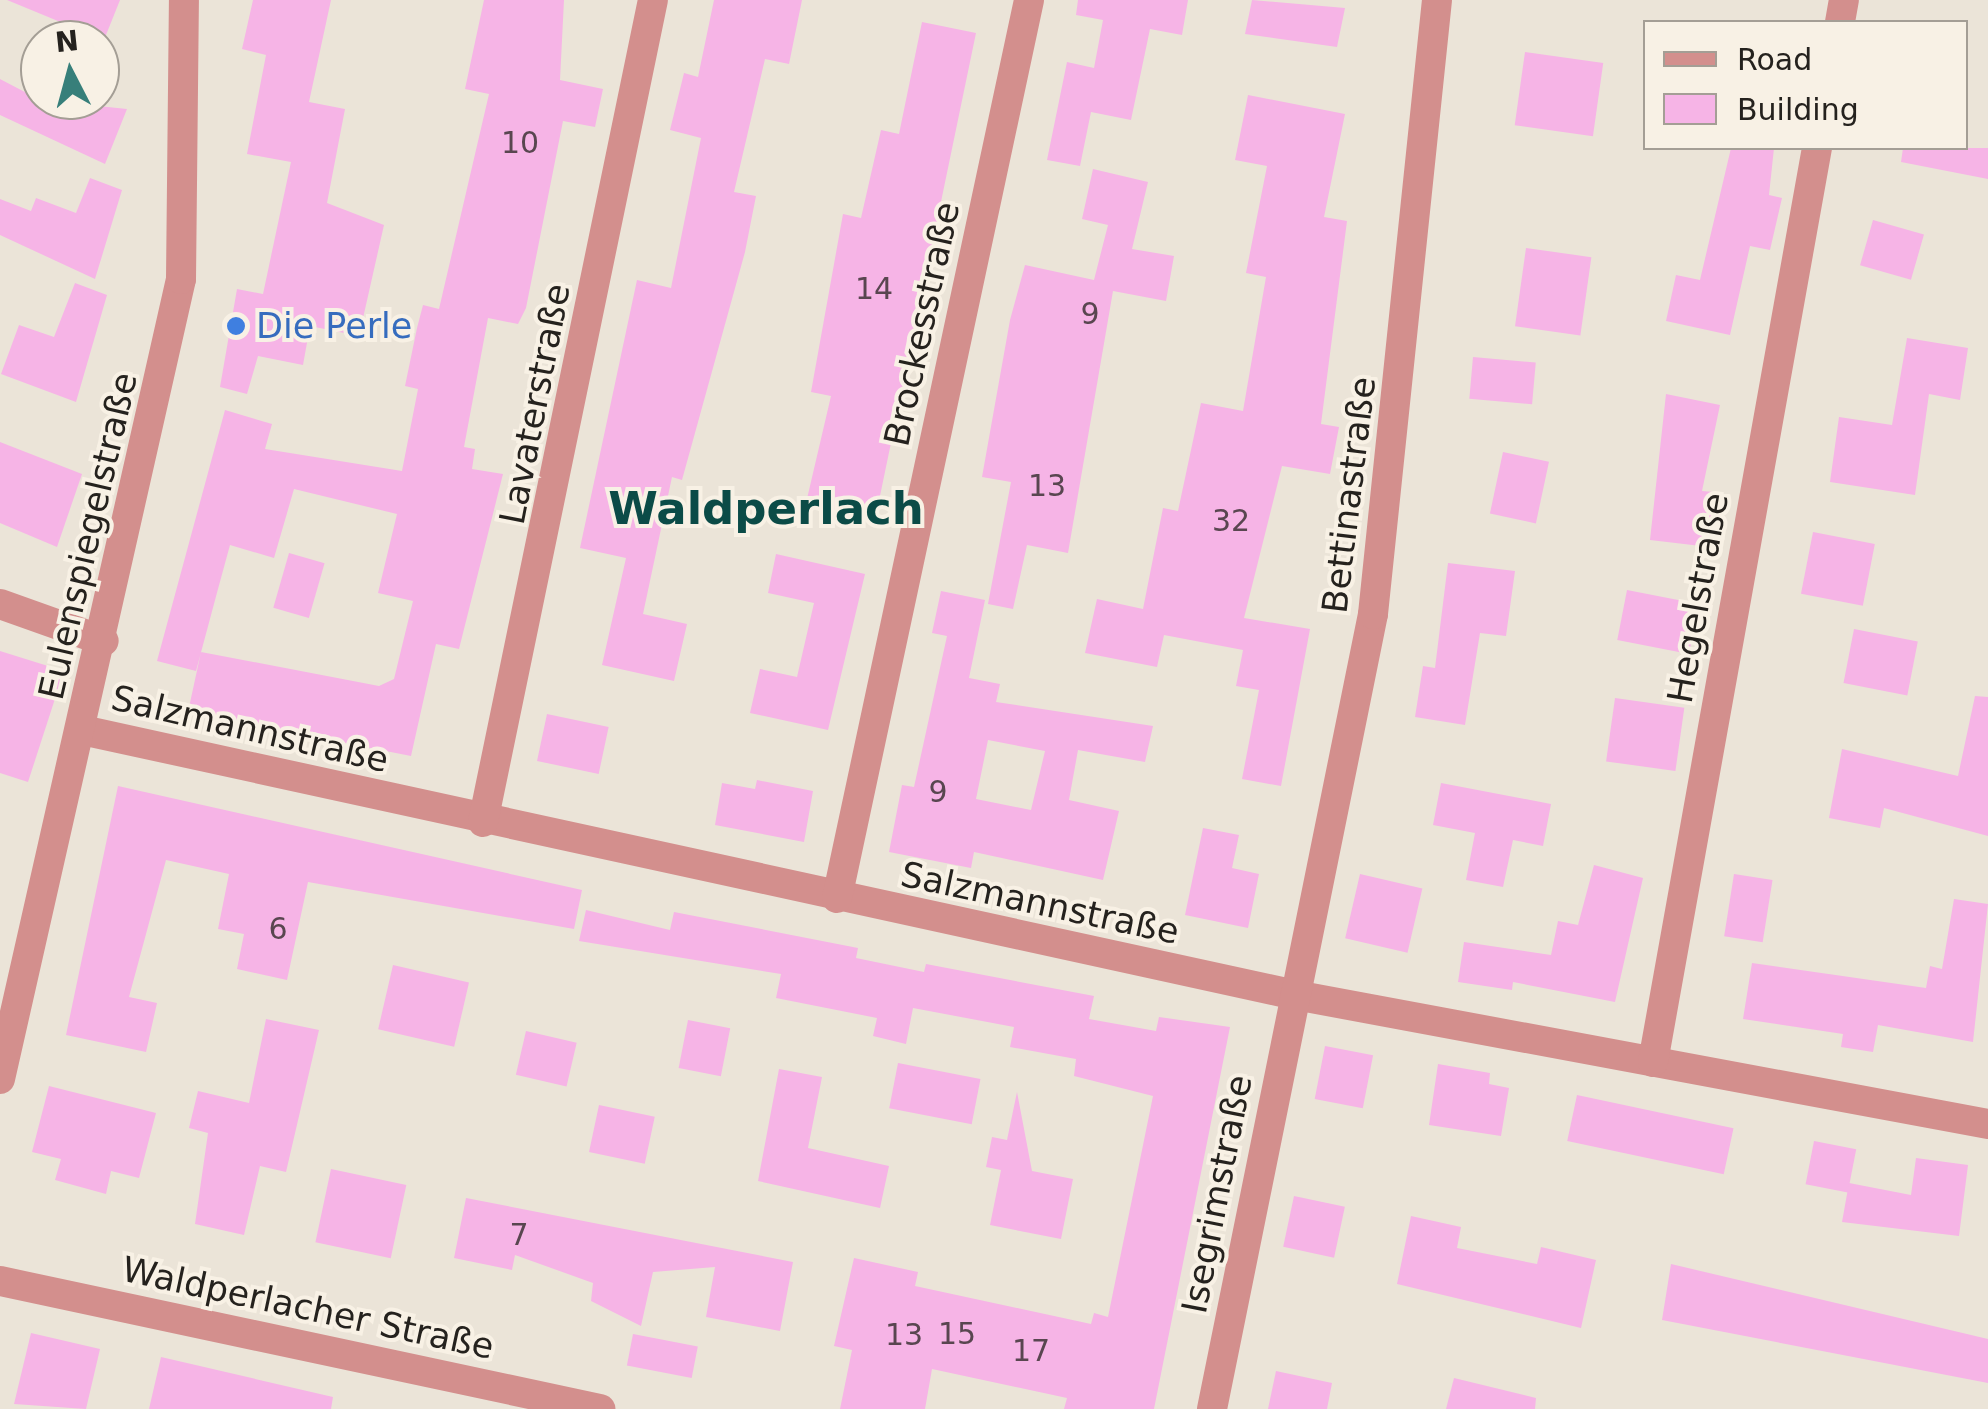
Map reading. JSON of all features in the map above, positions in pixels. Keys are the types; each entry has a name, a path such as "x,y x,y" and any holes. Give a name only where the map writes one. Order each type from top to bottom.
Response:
{"street":[{"name":"Eulenspiegelstraße","path":"0,1080 104,641 181,279 184,0"},
{"name":"Lavaterstraße","path":"483,822 653,0"},
{"name":"Brockesstraße","path":"837,898 1029,0"},
{"name":"Bettinastraße","path":"1295,994 1373,614 1436,0"},
{"name":"Hegelstraße","path":"1652,1062 1818,150"},
{"path":"0,604 104,641"},
{"name":"Salzmannstraße","path":"82,730 483,822 1295,994 1988,1124"},
{"name":"Isegrimstraße","path":"1212,1409 1295,994"},
{"name":"Waldperlacher Straße","path":"0,1281 600,1409"}],"building":[{"path":"7,0 120,0 112,20 56,20"},
{"path":"253,0 331,0 309,102 345,109 327,203 384,225 359,336 310,326 303,365 258,356 247,394 220,387 237,289 263,294 291,162 247,154 266,55 242,49"},
{"path":"484,0 564,0 560,80 603,89 595,127 563,121 526,308 518,324 488,318 464,447 475,449 472,469 503,474 459,649 436,644 411,756 188,712 201,654 196,671 157,661 225,410 272,424 265,449 402,471 418,389 405,386 417,328 423,305 439,309 489,94 465,89","holes":["294,489 397,514 378,593 413,601 394,679 379,686 201,652 230,545 274,558"]},
{"path":"714,0 802,0 789,64 765,59 734,192 756,196 745,252 682,480 672,477 643,614 687,624 674,681 602,665 626,558 580,548 637,280 671,288 701,138 670,130 684,73 698,77"},
{"path":"1078,0 1188,0 1182,35 1150,29 1131,120 1091,112 1080,166 1047,160 1067,62 1094,68 1103,20 1076,15"},
{"path":"1252,0 1345,8 1337,47 1245,34"},
{"path":"922,22 976,33 875,520 806,503 831,396 811,392 843,214 861,218 881,130 899,134"},
{"path":"1525,52 1603,63 1593,136 1515,125"},
{"path":"0,79 20,90 20,120 120,120 120,108 127,109 105,164 0,115"},
{"path":"1248,95 1345,114 1324,217 1347,221 1321,424 1339,427 1330,474 1282,466 1244,618 1310,629 1281,786 1242,779 1259,690 1236,686 1243,650 1164,635 1157,667 1085,653 1097,599 1143,609 1163,508 1178,511 1201,403 1243,411 1266,277 1246,273 1267,166 1235,160"},
{"path":"1988,148 1988,179 1901,162 1903,150"},
{"path":"1731,150 1774,150 1769,195 1782,198 1770,250 1750,246 1730,335 1666,321 1676,275 1700,280"},
{"path":"1093,169 1148,182 1132,249 1174,256 1166,301 1113,291 1068,553 1027,545 1013,609 988,604 1011,482 982,477 1010,320 1025,265 1094,280 1108,225 1082,219"},
{"path":"90,178 122,190 95,279 0,235 0,199 31,211 36,198 76,213"},
{"path":"1873,220 1924,235 1911,280 1860,265"},
{"path":"1526,248 1591,257 1580,335 1515,326"},
{"path":"75,283 107,295 76,402 1,374 19,325 54,337"},
{"path":"1907,338 1968,348 1960,400 1929,394 1915,495 1830,482 1839,417 1892,425"},
{"path":"1473,357 1536,362 1532,404 1469,399"},
{"path":"1666,394 1720,405 1702,491 1714,492 1710,511 1722,513 1718,548 1650,540"},
{"path":"0,442 82,474 57,547 0,523"},
{"path":"1503,452 1549,462 1536,523 1490,514"},
{"path":"1813,532 1875,544 1863,606 1801,594"},
{"path":"289,553 325,563 309,618 273,608"},
{"path":"776,554 865,574 828,730 750,713 760,669 797,677 814,603 768,593"},
{"path":"1448,563 1515,571 1506,636 1480,633 1465,725 1415,717 1423,666 1435,668"},
{"path":"1627,590 1699,604 1689,654 1617,640"},
{"path":"941,591 985,600 969,678 1000,684 996,702 1153,726 1145,762 1078,750 1069,800 1119,811 1103,880 974,852 971,868 889,852 902,785 914,787 947,636 932,633","holes":["988,740 1045,751 1031,810 976,799"]},
{"path":"1854,629 1918,641 1907,695 1844,683"},
{"path":"0,651 64,671 28,782 0,773"},
{"path":"1975,696 1988,697 1988,836 1884,808 1880,828 1829,818 1842,749 1958,776"},
{"path":"1615,698 1684,708 1675,771 1606,761"},
{"path":"547,714 609,727 599,774 537,761"},
{"path":"757,780 813,791 804,842 715,825 722,783 755,789"},
{"path":"1441,783 1551,804 1543,846 1513,840 1503,887 1466,880 1475,833 1433,825"},
{"path":"118,786 582,890 574,929 308,882 287,980 237,969 244,934 218,929 229,874 166,860 129,997 157,1003 146,1052 66,1035"},
{"path":"1203,828 1239,835 1232,868 1259,874 1248,928 1185,915"},
{"path":"1594,865 1643,878 1615,1002 1513,982 1512,990 1458,982 1464,942 1551,955 1558,921 1578,925"},
{"path":"1360,874 1422,888 1408,953 1345,938"},
{"path":"1734,874 1773,880 1763,942 1724,936"},
{"path":"1954,899 1988,904 1973,1042 1878,1025 1873,1052 1841,1047 1843,1034 1743,1019 1752,963 1926,988 1930,966 1942,969"},
{"path":"586,910 670,930 674,912 858,948 856,958 924,972 926,964 1094,996 1089,1019 1156,1031 1159,1017 1230,1027 1154,1409 1064,1409 1067,1398 932,1369 925,1409 840,1409 852,1350 834,1346 854,1258 918,1272 915,1286 1091,1324 1094,1313 1108,1317 1153,1096 1074,1076 1076,1059 1010,1047 1014,1027 913,1008 906,1044 873,1036 877,1018 776,998 781,974 579,941"},
{"path":"393,965 469,983 454,1047 378,1029"},
{"path":"266,1019 319,1030 286,1172 260,1166 244,1235 195,1224 208,1133 189,1128 198,1091 249,1103"},
{"path":"688,1020 730,1028 721,1076 679,1068"},
{"path":"526,1031 577,1043 567,1087 516,1075"},
{"path":"1325,1046 1373,1055 1363,1108 1315,1099"},
{"path":"898,1063 980,1079 972,1124 889,1108"},
{"path":"1438,1064 1490,1073 1489,1084 1509,1088 1501,1136 1429,1125"},
{"path":"779,1069 822,1077 808,1148 889,1166 880,1208 758,1181"},
{"path":"49,1086 156,1113 139,1178 111,1171 106,1194 55,1180 61,1159 32,1152"},
{"path":"1017,1092 1032,1171 1073,1179 1061,1239 990,1225 1001,1170 986,1167 992,1137 1007,1140"},
{"path":"1577,1095 1734,1128 1724,1174 1567,1141"},
{"path":"599,1105 655,1117 645,1164 589,1152"},
{"path":"1814,1141 1856,1149 1848,1192 1806,1184"},
{"path":"1916,1158 1968,1165 1959,1236 1842,1222 1849,1183 1911,1195"},
{"path":"331,1169 406,1185 391,1258 315,1242"},
{"path":"1294,1196 1345,1207 1334,1258 1283,1247"},
{"path":"466,1198 793,1262 780,1331 706,1317 715,1267 653,1272 641,1326 591,1301 593,1283 515,1255 512,1270 454,1258"},
{"path":"1411,1216 1461,1227 1457,1248 1537,1264 1541,1247 1596,1260 1581,1328 1397,1284"},
{"path":"1671,1264 1988,1339 1988,1383 1662,1320"},
{"path":"31,1333 100,1349 86,1409 14,1404"},
{"path":"633,1334 698,1347 692,1378 627,1365"},
{"path":"161,1357 333,1397 331,1409 149,1409"},
{"path":"1276,1371 1332,1383 1327,1409 1268,1409"},
{"path":"1454,1378 1536,1398 1535,1409 1446,1409"}],"place":[{"name":"Die Perle","path":"236,326"}],"district":[{"name":"Waldperlach","path":"766,509"}]}
